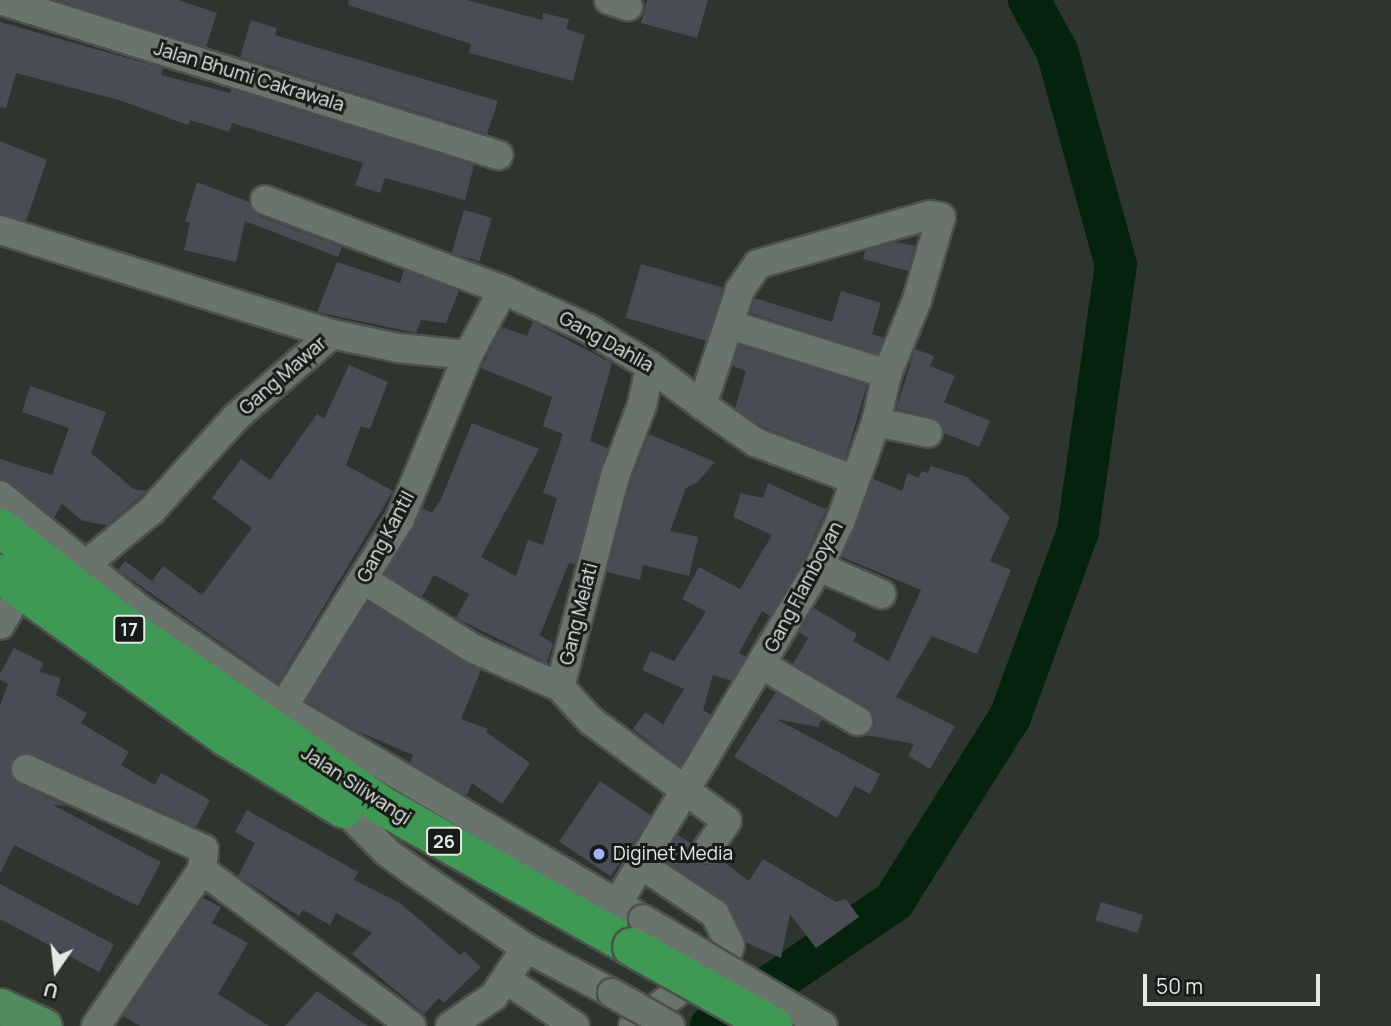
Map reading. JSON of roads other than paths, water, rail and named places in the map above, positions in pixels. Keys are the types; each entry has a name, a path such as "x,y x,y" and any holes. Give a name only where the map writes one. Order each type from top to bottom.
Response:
{"highway":[{"name":"Jalan Siliwangi","path":"0,528 126,627 273,716 381,805 628,957 720,1026"},
{"name":"Jalan Siliwangi","path":"2,603 52,639 137,676 226,737 348,811 628,957 773,1026"}],"main road":[{"path":"0,1006 44,1026"}],"street":[{"name":"Jalan Bhumi Cakrawala","path":"0,0 498,155"},
{"name":"Gang Dahlia","path":"265,200 503,290 589,329 650,366 755,442 855,480"},
{"name":"Gang Flamboyan","path":"617,904 819,567 876,422 887,374 943,221 930,215 758,264 740,290 731,325"},
{"path":"0,230 332,334"},
{"path":"468,355 503,290"},
{"path":"702,405 731,325 887,374"},
{"name":"Gang Mawar","path":"84,566 152,510 236,417 332,334 398,348 468,355"},
{"name":"Gang Kantil","path":"273,716 364,580 400,519 468,355"},
{"name":"Gang Melati","path":"364,580 472,648 561,687 614,479 642,405 650,366"},
{"path":"876,422 928,433"},
{"path":"0,495 84,566 273,716 617,904 628,957 670,1026"},
{"path":"819,567 881,594"},
{"path":"762,665 858,721"},
{"path":"561,687 590,720 688,789 727,821 708,848"},
{"path":"26,769 204,849 202,870 96,1026"},
{"path":"348,811 388,853 526,948 628,957 824,1026"},
{"path":"633,1026 727,954 730,945 715,915 640,864"},
{"path":"202,870 411,1026"},
{"path":"450,1026 494,996 507,981 526,948"},
{"path":"507,981 575,1026"}],"waterway":[{"path":"711,1026 894,901 1010,717 1078,531 1116,265 1057,51 1029,0"}],"place":[{"name":"Diginet Media","path":"599,854"}]}
